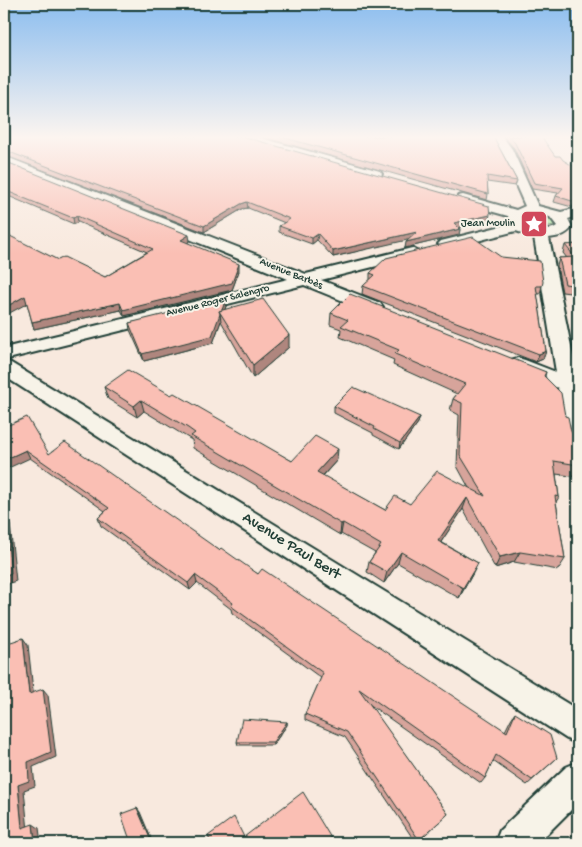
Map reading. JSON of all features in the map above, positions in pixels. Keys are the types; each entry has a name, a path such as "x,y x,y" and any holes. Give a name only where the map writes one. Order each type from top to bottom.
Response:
{"street":[{"name":"Avenue Barbès","path":"43,176 391,314"},
{"path":"381,176 386,177"},
{"path":"519,176 531,201 532,210 578,233"},
{"path":"452,196 517,220 541,234 554,233 561,223 578,212"},
{"name":"Avenue Roger Salengro","path":"4,354 304,280 517,220 532,210"},
{"path":"541,234 573,386 578,442"},
{"path":"507,360 573,386"},
{"name":"Avenue Paul Bert","path":"4,367 578,728"},
{"path":"513,843 578,779"}],"green space":[{"path":"538,215 551,219 554,225 539,228 527,221 530,216"}],"building":[{"path":"4,176 40,176 189,235 181,240 239,264 232,283 123,310 120,303 32,322 25,296 4,308 4,233 58,260 64,257 105,277 153,249 77,216 73,218 4,190"},
{"path":"71,176 381,176 489,206 490,215 454,223 460,229 406,242 417,232 333,251 318,234 312,238 279,226 290,219 247,202 204,226"},
{"path":"421,176 514,176 517,181 487,176 488,194"},
{"path":"530,176 578,176 578,201 575,202 556,196 563,188 534,183"},
{"path":"473,237 501,257 540,261 543,282 542,286 536,286 546,351 539,354 363,286 375,275 370,273 386,258"},
{"path":"578,244 578,286 565,284 559,258 575,257 565,245"},
{"path":"350,294 546,372 544,376 561,393 565,416 568,417 571,431 575,438 578,439 578,465 554,461 559,497 555,496 565,559 520,552 500,557 467,498 438,541 478,563 463,588 401,552 387,572 369,562 381,545 343,523 341,524 191,436 195,433 141,400 134,406 104,387 128,370 171,395 174,393 292,461 315,436 338,449 317,472 385,510 395,496 410,504 437,471 485,496 460,455 462,403 453,399 465,384 395,354 399,350 341,326 348,320 331,313"},
{"path":"226,299 222,310 219,311 220,314 212,336 142,354 129,323"},
{"path":"263,299 289,335 253,365 219,311"},
{"path":"353,387 420,417 400,443 374,429 375,427 334,406"},
{"path":"27,417 49,454 65,442 219,550 221,548 258,574 262,569 507,732 515,713 550,735 557,758 532,780 496,755 485,778 359,689 448,814 419,840 347,732 305,714 323,673 231,606 233,603 195,575 188,583 98,518 109,508 26,450 4,460 4,427"},
{"path":"4,516 11,573 4,576"},
{"path":"4,631 5,644 23,638 29,694 43,689 51,752 28,762 29,781 18,785 22,828 33,824 35,843 4,843"},
{"path":"242,719 287,722 273,742 237,742"},
{"path":"303,792 334,843 211,843 208,836 234,817 244,837"},
{"path":"137,808 152,843 131,843 121,814"},
{"path":"578,833 578,843 567,843"}],"place":[{"name":"Jean Moulin","path":"534,224"}]}
